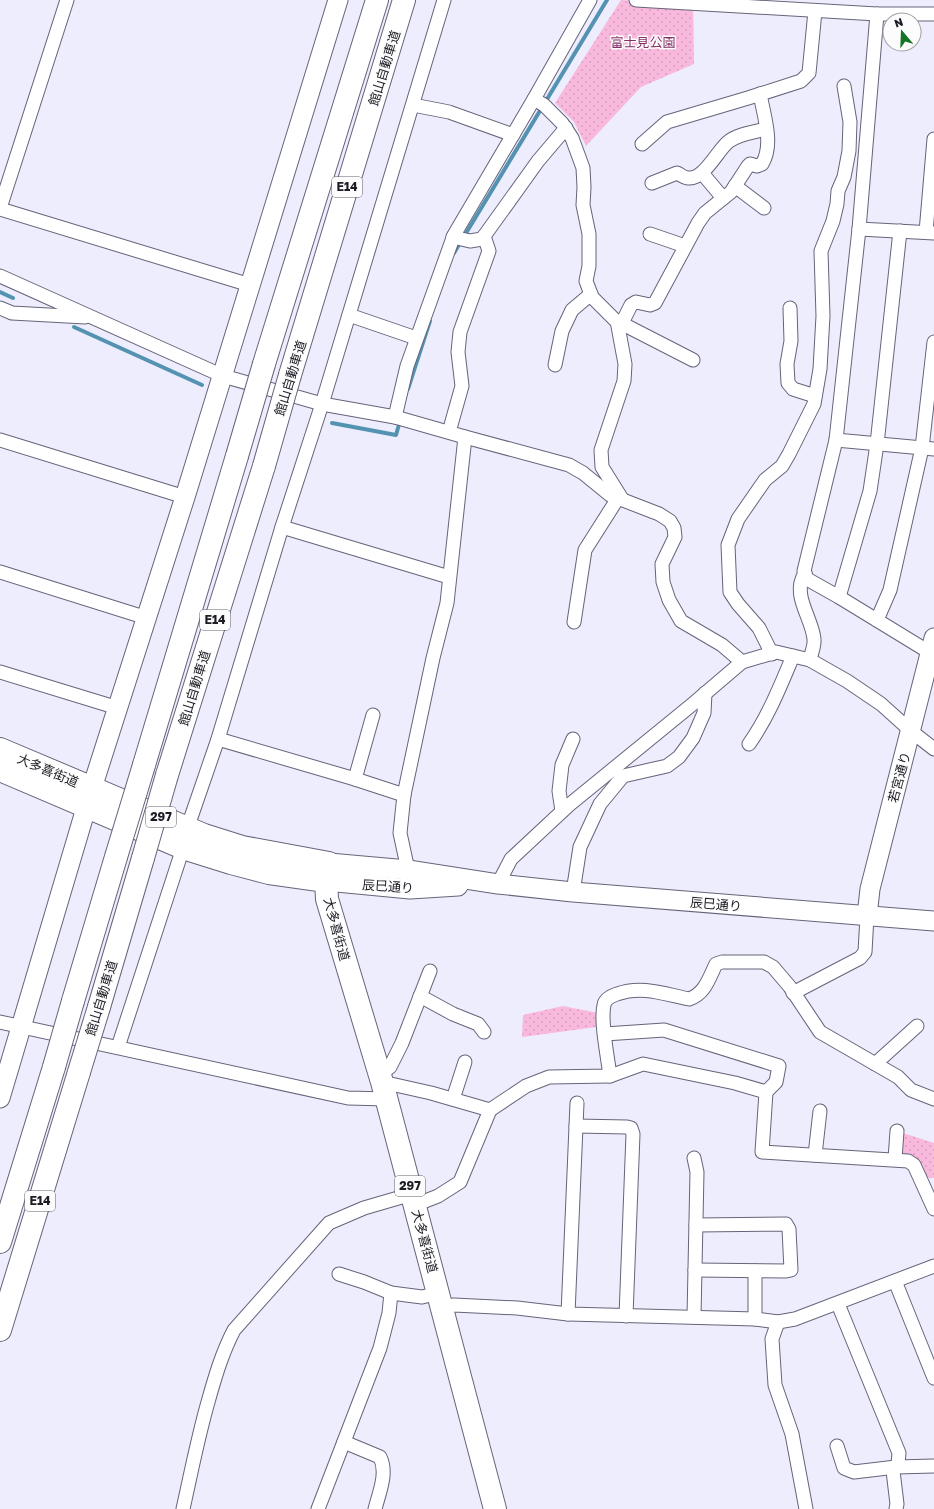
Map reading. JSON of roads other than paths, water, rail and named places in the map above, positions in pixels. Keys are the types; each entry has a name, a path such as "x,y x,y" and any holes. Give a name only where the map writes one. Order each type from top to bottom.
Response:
{"highway":[{"name":"館山自動車道","path":"0,1242 54,1067 264,364 377,0"},
{"name":"館山自動車道","path":"0,1330 79,1072 167,775 264,466 290,375 404,0"},
{"name":"大多喜街道","path":"0,749 89,798"},
{"name":"大多喜街道","path":"0,770 89,798 185,838 231,863 269,873 327,872 327,899 383,1085 495,1509"}],"street":[{"path":"67,0 0,209 250,285"},
{"path":"0,1098 89,798 223,376 338,0"},
{"path":"118,1048 218,739 282,527 322,404 444,0"},
{"path":"395,417 406,366 453,237 590,0"},
{"path":"636,0 877,14 934,14"},
{"path":"642,144 667,122 801,81 809,73 815,11"},
{"path":"877,14 859,229 836,440 804,571 807,580 877,620 933,648"},
{"path":"772,654 759,628 738,604 730,592 728,545 738,519 765,480 782,466 790,454 814,404 820,369 823,316 821,250 833,221 838,191 844,177 849,151 850,122 844,86"},
{"path":"620,499 602,467 602,450 624,381 625,364 620,322 631,305 636,302 650,305 655,303 685,246 706,212 731,192 750,164 757,166 762,164 767,158 768,143 760,94"},
{"path":"534,99 544,105 566,128 572,138 583,168 583,205 589,234 589,266 586,281 592,297 620,322 693,360"},
{"path":"413,105 449,112 513,135"},
{"path":"453,237 470,241 482,239 538,161 566,128"},
{"path":"652,183 678,173 687,179 694,178 702,173 728,141 736,137 766,129"},
{"path":"859,229 930,232 934,139"},
{"path":"702,173 723,198"},
{"path":"735,186 764,208"},
{"path":"839,597 870,491 877,444 900,231"},
{"path":"650,234 685,246"},
{"path":"449,432 462,386 458,352 460,332 489,251 484,236"},
{"path":"0,276 223,376 322,404 395,417 569,465 584,473 610,495 659,514 670,521 674,528 675,537 662,564 663,582 669,600 681,621 722,645 742,662"},
{"path":"555,365 562,331 572,310 591,294"},
{"path":"0,308 12,313 93,318"},
{"path":"790,308 791,341 787,364 788,383 793,389 815,396"},
{"path":"349,315 416,338"},
{"path":"877,620 890,590 928,448 934,342"},
{"path":"408,870 400,833 404,795 433,658 447,603 465,437"},
{"path":"0,440 185,497"},
{"path":"836,440 928,448"},
{"path":"574,622 585,550 620,499"},
{"path":"282,527 449,577"},
{"path":"0,572 147,618"},
{"path":"805,573 800,581 799,591 814,640 810,660"},
{"name":"若宮通り","path":"867,916 870,889 933,648"},
{"path":"498,884 511,859 562,811 742,662 776,652 810,660 847,681 881,704 934,749"},
{"path":"749,744 760,728 778,692 793,656"},
{"path":"0,672 118,708"},
{"path":"573,892 580,847 600,804 623,776 668,766 679,757 693,738 704,713 705,693"},
{"path":"355,779 373,716"},
{"path":"218,739 404,795"},
{"path":"562,811 559,791 562,765 573,739"},
{"name":"辰巳通り","path":"327,872 408,870 498,884 573,892 934,921"},
{"name":"辰巳通り","path":"327,872 410,889 498,884"},
{"path":"793,993 860,958 865,952 867,916"},
{"path":"610,1076 603,1014 604,1004 610,996 628,990 642,989 689,999 696,997 702,992 716,964 722,962 764,962 773,967 820,1032 898,1077 912,1090 934,1099"},
{"path":"383,1085 402,1043 430,971"},
{"path":"420,996 453,1014 478,1024 484,1032"},
{"path":"0,1022 348,1098 383,1085 453,1100 490,1110"},
{"path":"874,1064 917,1026"},
{"path":"605,1034 664,1030 779,1066 776,1082 766,1092 762,1152 908,1161 914,1165 934,1209"},
{"path":"453,1100 465,1062"},
{"path":"183,1509 199,1435 225,1347 234,1330 329,1223 364,1208 438,1196 460,1182 490,1110 526,1086 549,1077 610,1076 643,1064 735,1083 766,1092"},
{"path":"568,1314 577,1103"},
{"path":"815,1155 820,1111"},
{"path":"576,1126 627,1127 631,1128 633,1134 626,1316"},
{"path":"895,1159 897,1131"},
{"path":"694,1158 697,1172 694,1318"},
{"path":"695,1270 786,1272 791,1270 789,1229 786,1224 696,1225"},
{"path":"339,1274 391,1293 440,1300 454,1305 517,1308 568,1314 754,1319 778,1322 795,1319 838,1304 934,1266"},
{"path":"754,1319 755,1271"},
{"path":"895,1281 934,1378"},
{"path":"318,1509 380,1348 389,1313 391,1293"},
{"path":"838,1304 899,1453 898,1464 893,1471 897,1504 896,1509"},
{"path":"778,1322 772,1339 774,1385 792,1434 806,1509"},
{"path":"344,1442 380,1457 384,1472 375,1509"},
{"path":"837,1446 844,1468 848,1471 854,1472 896,1467 934,1466"}],"waterway":[{"path":"454,253 607,0"},
{"path":"0,292 13,298"},
{"path":"408,389 430,321"},
{"path":"74,327 202,385"},
{"path":"332,423 396,435 400,421"}],"park label":[{"name":"富士見公園","path":"643,42"}]}
